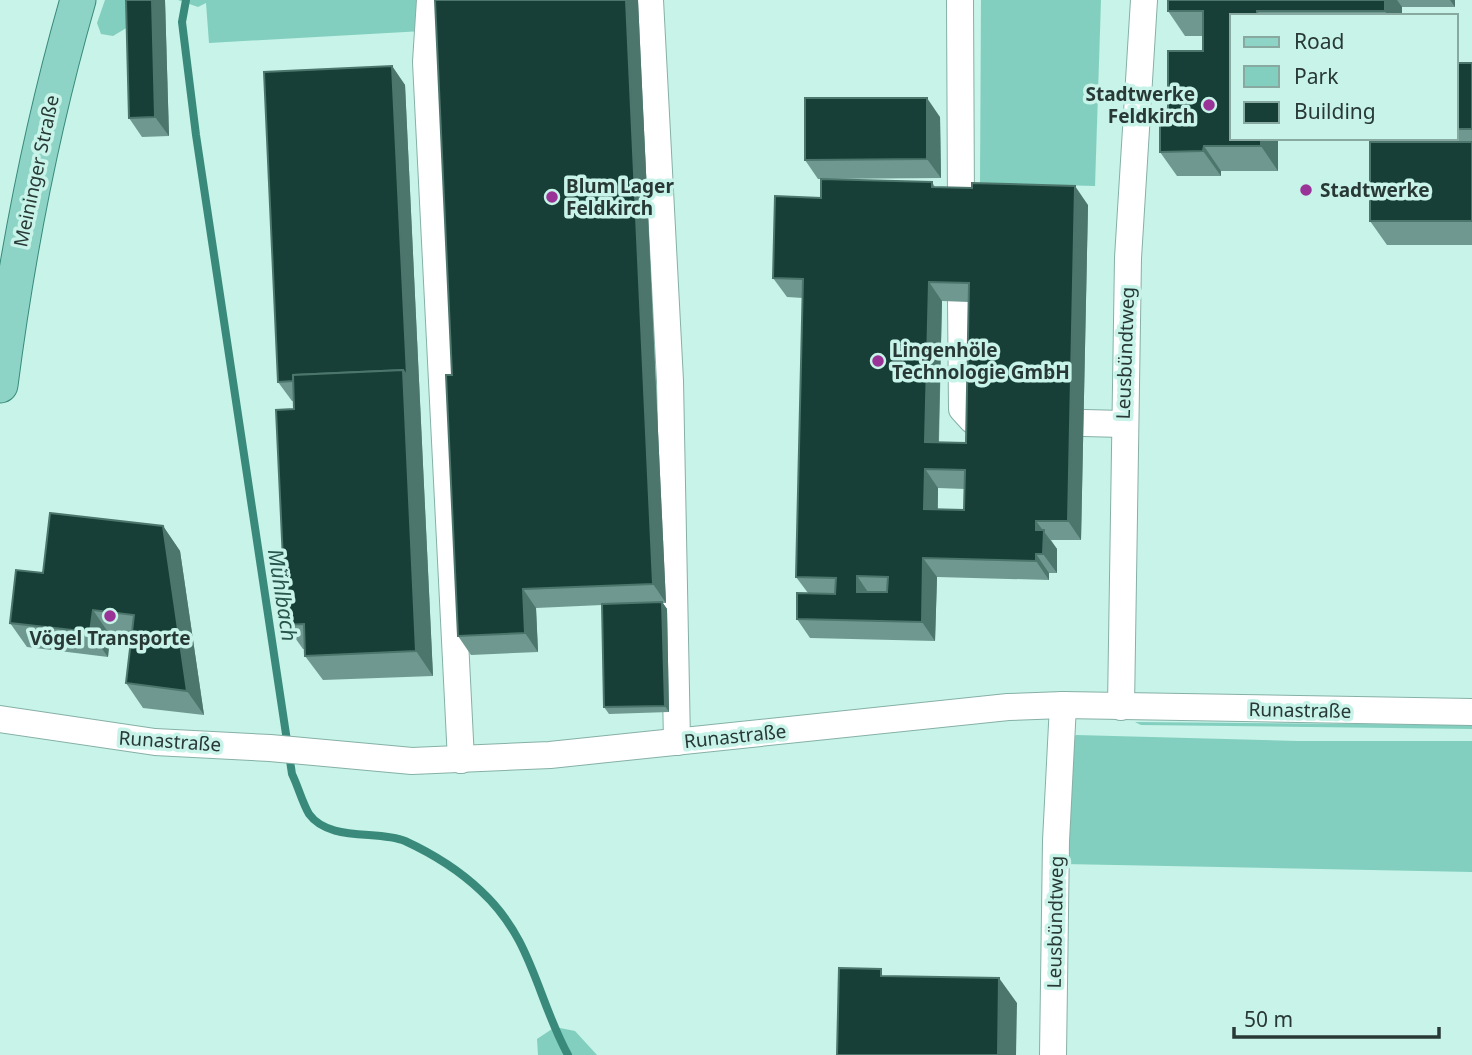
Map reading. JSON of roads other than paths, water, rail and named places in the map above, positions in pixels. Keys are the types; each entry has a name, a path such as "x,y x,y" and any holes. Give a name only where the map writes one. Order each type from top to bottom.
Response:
{"main road":[{"name":"Meininger Straße","path":"0,386 20,240 36,160 78,0"}],"street":[{"path":"430,0 426,62 460,760"},
{"path":"650,0 670,381 677,742"},
{"path":"960,0 961,206"},
{"name":"Leusbündtweg","path":"1121,707 1123,424 1128,258 1144,0"},
{"path":"961,302 962,409 972,420 980,420"},
{"path":"1084,423 1123,424"},
{"name":"Runastraße","path":"0,719 155,742 270,748 412,761 460,760 677,742 867,720 1063,705 1472,712"},
{"name":"Leusbündtweg","path":"1053,1055 1056,841 1063,705"}],"waterway":[{"name":"Mühlbach","path":"186,0 182,22 196,135 292,774 309,814 318,823 341,832 405,841 445,863 481,891 498,909 523,948 568,1055"}],"place":[{"name":"Stadtwerke Feldkirch","path":"1209,105"},
{"name":"Stadtwerke","path":"1306,190"},
{"name":"Blum Lager Feldkirch","path":"552,197"},
{"name":"Lingenhöle Technologie GmbH","path":"878,361"},
{"name":"Vögel Transporte","path":"110,616"}]}
